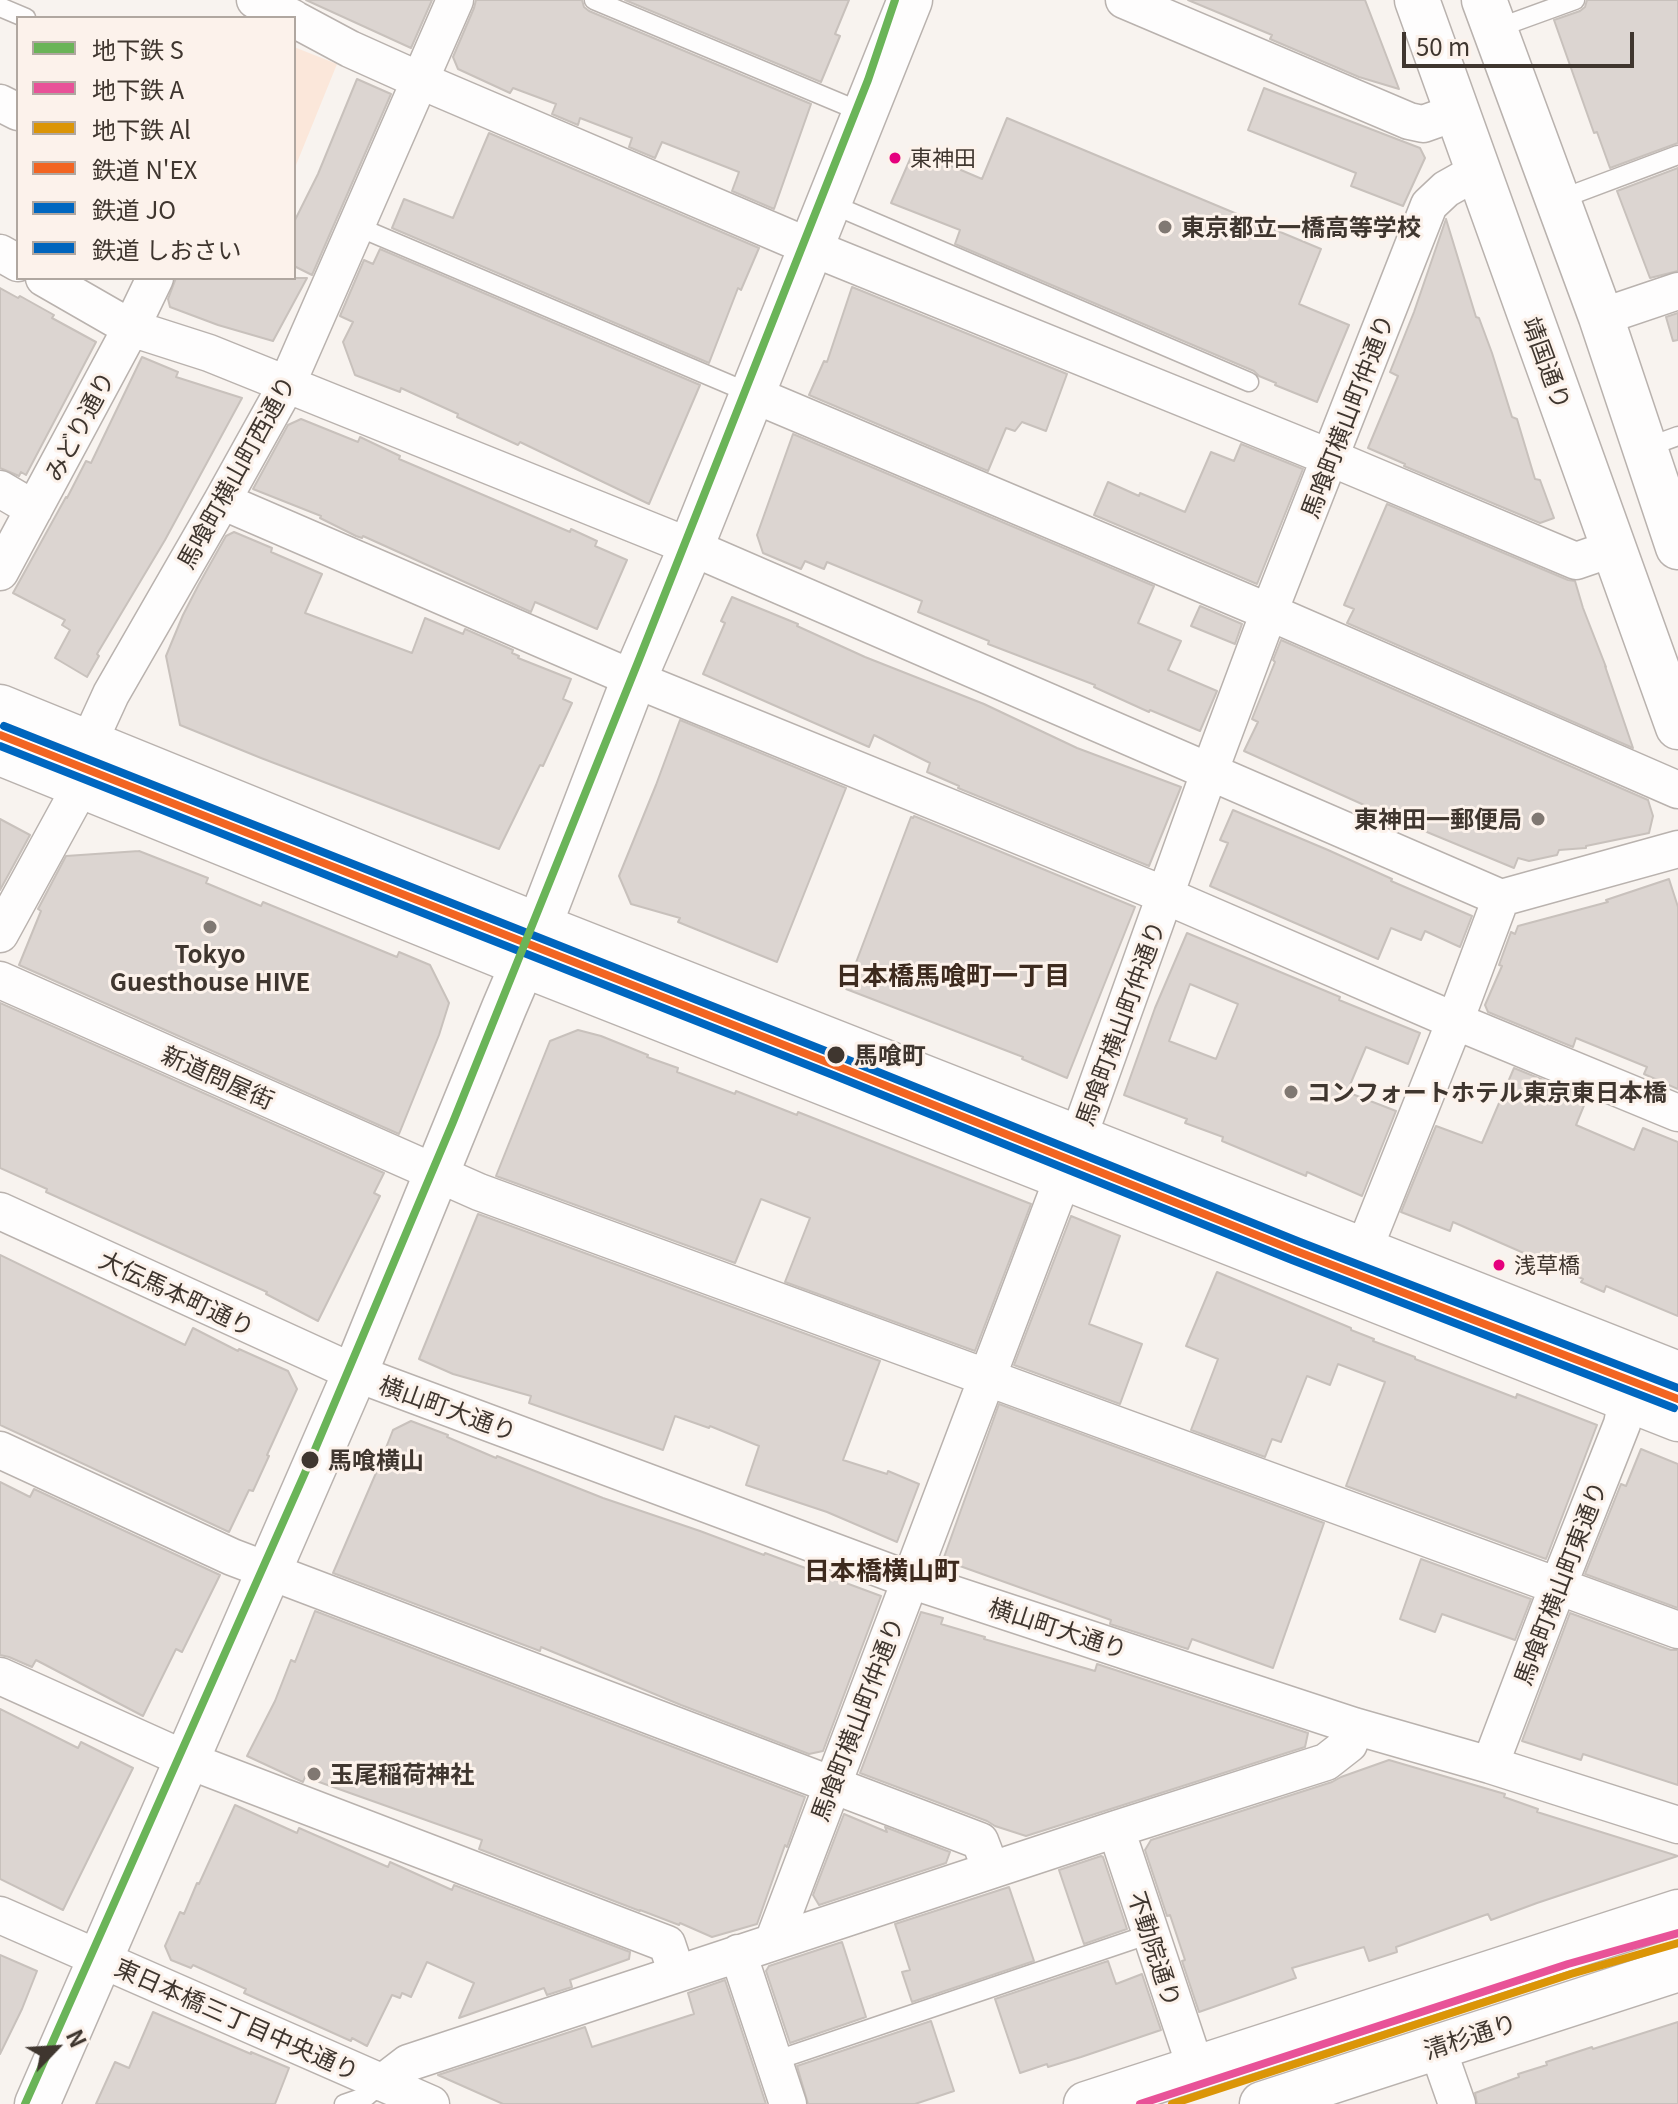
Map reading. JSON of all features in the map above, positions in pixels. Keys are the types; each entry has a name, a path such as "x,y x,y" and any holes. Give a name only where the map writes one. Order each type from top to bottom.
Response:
{"main road":[{"path":"37,2104 355,1373 531,945 634,679 691,547 910,0"},
{"name":"靖国通り","path":"1417,0 1678,727"},
{"path":"1490,14 1601,317 1662,442 1678,547"},
{"path":"0,707 89,742 531,945"},
{"path":"0,753 81,786 531,945 1071,1157 1627,1400 1678,1419"},
{"path":"1071,1157 1364,1249 1678,1374"},
{"path":"1086,2104 1678,1912"},
{"name":"清杉通り","path":"1262,2104 1678,1969"}],"street":[{"name":"馬喰町横山町西通り","path":"0,934 81,786 89,742 111,694 287,384 455,0"},
{"path":"1124,0 1409,121 1423,124 1457,112"},
{"path":"296,20 419,80 810,247 1576,561 1614,548"},
{"name":"馬喰町横山町仲通り","path":"773,1942 1071,1157 1269,612 1429,205 1446,189 1478,171"},
{"path":"47,280 131,328 209,353 691,547 1501,898 1678,849"},
{"name":"みどり通り","path":"0,572 154,280"},
{"path":"1601,317 1678,291"},
{"path":"752,394 1269,612 1678,790"},
{"path":"0,489 34,509"},
{"path":"222,501 634,679 1165,896 1678,1113"},
{"path":"1364,1249 1501,898"},
{"name":"新道問屋街","path":"0,980 479,1192 1558,1586"},
{"name":"大伝馬本町通り","path":"0,1211 355,1373"},
{"name":"横山町大通り","path":"355,1373 910,1580 1354,1726 1490,1765 1678,1825"},
{"name":"馬喰町横山町東通り","path":"1490,1765 1622,1424 1627,1400"},
{"path":"0,1450 232,1557 980,1841 991,1870"},
{"path":"1558,1586 1678,1630"},
{"path":"0,1676 187,1760 667,1944 677,1974"},
{"path":"382,2083 408,2063 1326,1762 1349,1744 1354,1726"},
{"name":"不動院通り","path":"1116,1829 1196,2069"},
{"name":"東日本橋三丁目中央通り","path":"0,1915 431,2104"},
{"path":"738,1953 788,2104"},
{"path":"1437,2047 1457,2104"}],"lane":[{"path":"594,0 864,113"},
{"path":"1490,14 1575,0"},
{"path":"0,7 21,16"},
{"path":"1558,200 1678,155"},
{"path":"829,203 1249,382"},
{"path":"356,226 752,394"},
{"path":"774,2061 1150,1934"},
{"path":"344,2104 367,2096 382,2083"}],"shaded area":[{"path":"296,48 337,64 296,165"}],"building":[{"path":"306,0 432,0 411,48"},
{"path":"476,0 582,0 589,11 811,104 774,209 732,191 739,172 662,142 655,158 629,147 632,138 580,118 578,125 552,114 556,104 513,88 510,93 458,69 453,57"},
{"path":"625,0 849,0 835,34 840,36 821,82"},
{"path":"1188,0 1365,0 1399,89 1359,77 1270,39 1272,35"},
{"path":"1587,0 1678,0 1678,143 1610,168 1597,132 1594,133 1554,20 1580,11"},
{"path":"357,79 391,94 312,275 296,267 296,218 318,174"},
{"path":"1264,88 1420,148 1425,158 1403,206 1351,186 1356,173 1248,130"},
{"path":"1007,118 1321,249 1299,304 1349,325 1317,402 1275,385 1254,371 955,244 960,230 891,203 914,150 982,179"},
{"path":"489,133 759,248 741,290 738,288 709,363 392,228 404,199 453,218"},
{"path":"1678,168 1678,271 1650,278 1617,191"},
{"path":"1446,219 1476,317 1492,353 1512,417 1517,419 1535,479 1540,480 1554,518 1540,523 1368,448 1398,376 1390,372"},
{"path":"380,249 700,385 649,504 520,442 518,445 457,417 458,414 401,388 400,392 355,375 343,342 353,322 340,316 364,260 373,264"},
{"path":"307,278 273,341 170,307 168,299 175,280"},
{"path":"852,287 1067,374 1046,431 1022,422 1015,431 1006,428 988,471 809,395 824,361 827,362"},
{"path":"0,288 54,315 52,318 96,342 26,475 21,472 19,476 0,468"},
{"path":"1678,313 1678,340 1673,341 1666,317"},
{"path":"142,357 178,372 176,377 242,398 165,540 97,654 99,656 87,677 55,658 70,630 62,625 65,620 13,593 86,461 91,463"},
{"path":"301,419 358,442 360,437 400,456 399,459 570,532 571,529 597,541 595,546 627,560 597,629 535,602 531,612 363,536 356,536 321,516 253,489 288,425"},
{"path":"793,434 1154,586 1138,623 1181,641 1168,670 1217,691 1200,731 1149,712 1095,685 988,644 989,641 918,612 922,601 827,562 824,569 805,561 801,569 763,553 757,535"},
{"path":"1241,444 1303,469 1257,584 1094,515 1108,482 1185,512 1211,452 1234,461"},
{"path":"1387,504 1575,581 1633,748 1347,623 1354,609 1344,605"},
{"path":"234,532 322,574 305,613 412,653 425,618 463,634 465,629 513,650 512,653 518,658 571,679 563,699 572,703 499,849 180,725 166,656 199,584 226,536"},
{"path":"732,597 798,624 865,657 984,704 1077,748 1181,787 1149,866 958,788 927,772 930,763 874,735 869,747 703,674 725,623 721,621"},
{"path":"1200,606 1242,624 1235,644 1191,626"},
{"path":"1281,640 1648,800 1653,816 1649,833 1586,848 1559,850 1557,855 1529,861 1518,858 1514,868 1244,751 1258,722 1252,719"},
{"path":"680,720 846,788 777,962 678,922 680,918 631,904 619,876"},
{"path":"1233,810 1472,916 1460,947 1425,931 1421,940 1391,928 1378,959 1210,886 1228,843 1220,840"},
{"path":"911,817 1135,907 1067,1078 1023,1057 846,989"},
{"path":"0,819 30,835 0,890"},
{"path":"139,851 208,878 206,883 261,906 263,902 397,957 399,952 430,965 449,1003 399,1134 19,965 41,911 38,909 66,856"},
{"path":"1669,879 1678,907 1678,1089 1644,1074 1647,1067 1576,1038 1573,1047 1488,1012 1485,1005 1502,966 1499,965 1511,932 1515,934 1518,926 1608,902 1606,900"},
{"path":"1187,933 1420,1033 1408,1064 1366,1047 1347,1092 1396,1111 1362,1196 1222,1141 1223,1137 1185,1123 1187,1119 1124,1095 1155,1008","holes":["1190,984 1238,1004 1216,1059 1169,1041"]},
{"path":"0,1003 384,1173 374,1193 380,1196 318,1321 267,1292 0,1168"},
{"path":"578,1030 648,1055 678,1068 677,1072 797,1115 798,1112 1031,1204 975,1351 785,1282 810,1218 761,1199 735,1263 496,1176 550,1041"},
{"path":"1514,1068 1587,1098 1576,1125 1634,1150 1643,1128 1678,1142 1678,1316 1606,1286 1604,1292 1581,1282 1583,1279 1453,1222 1450,1231 1401,1212 1436,1126 1482,1143"},
{"path":"478,1214 880,1361 843,1460 887,1474 888,1471 919,1484 897,1542 827,1512 746,1485 759,1446 710,1426 675,1416 663,1450 529,1403 531,1396 453,1374 419,1359"},
{"path":"1071,1216 1120,1236 1089,1324 1142,1344 1120,1404 1014,1365"},
{"path":"0,1255 185,1345 193,1328 288,1371 297,1389 253,1491 249,1490 229,1532 0,1425"},
{"path":"1217,1272 1351,1328 1415,1359 1597,1425 1546,1559 1346,1486 1385,1382 1338,1364 1330,1385 1307,1376 1281,1442 1272,1439 1265,1457 1191,1430 1218,1359 1186,1346"},
{"path":"999,1404 1324,1523 1273,1668 1192,1639 1188,1649 1110,1624 1111,1620 943,1560"},
{"path":"411,1421 496,1458 603,1498 881,1596 823,1751 809,1754 541,1647 540,1651 333,1573 393,1430"},
{"path":"1641,1449 1678,1464 1678,1608 1585,1574 1621,1484 1626,1486"},
{"path":"0,1482 30,1497 34,1489 220,1575 182,1652 176,1649 143,1716 36,1660 32,1667 0,1655"},
{"path":"1421,1559 1531,1599 1515,1640 1442,1614 1435,1632 1400,1619"},
{"path":"315,1611 805,1797 757,1924 712,1937 479,1849 482,1840 305,1777 303,1782 247,1756 275,1701 291,1660 295,1662"},
{"path":"921,1612 943,1618 941,1624 984,1639 1095,1671 1097,1664 1308,1733 1305,1747 1026,1836 995,1826 860,1773"},
{"path":"1570,1613 1678,1650 1678,1785 1583,1754 1581,1760 1522,1741"},
{"path":"0,1709 78,1748 81,1742 133,1768 63,1910 0,1879"},
{"path":"1389,1760 1505,1794 1504,1797 1538,1809 1537,1812 1678,1856 1491,1920 1488,1914 1396,1947 1397,1952 1369,1961 1364,1947 1292,1968 1296,1978 1199,2012 1170,1915 1167,1916 1145,1850 1151,1840 1332,1782"},
{"path":"235,1805 297,1833 299,1828 388,1867 390,1862 452,1890 454,1885 630,1952 629,1959 570,1980 572,1987 547,1995 544,1988 459,2018 474,1983 427,1962 411,1997 402,1993 400,1998 392,1995 367,2046 352,2038 351,2041 244,1993 246,1989 193,1965 191,1968 171,1960 165,1946 180,1912 184,1914 199,1884"},
{"path":"844,1814 887,1832 885,1827 950,1852 946,1863 819,1905 813,1895"},
{"path":"1101,1856 1127,1929 1084,1944 1059,1870"},
{"path":"1009,1887 1034,1961 912,2002 902,1972 910,1970 895,1924"},
{"path":"842,1942 866,2017 790,2043 766,1971 769,1966"},
{"path":"0,1955 37,1971 0,2054"},
{"path":"1108,1961 1116,1984 1142,1974 1161,2030 1081,2057 1020,2073 995,1999"},
{"path":"725,1980 766,2104 503,2104 438,2075 585,2027 592,2047 694,2014 688,1993"},
{"path":"153,2012 289,2068 275,2104 96,2104 115,2062 129,2068"},
{"path":"931,2021 954,2091 915,2104 808,2104 797,2066"},
{"path":"1678,2022 1678,2104 1477,2104 1475,2093 1547,2065 1546,2062"}],"metro line":[{"name":"S","path":"25,2104 308,1466 453,1122 868,80 895,0"},
{"name":"A","path":"1140,2104 1568,1964 1678,1933"},
{"name":"Al","path":"1172,2104 1571,1974 1678,1943"}],"rail line":[{"name":"しおさい","path":"4,726 1300,1242 1678,1388"},
{"name":"N'EX","path":"0,735 1296,1251 1678,1399"},
{"name":"JO","path":"0,746 1292,1260 1674,1408"}],"place":[{"name":"東神田","path":"895,158"},
{"name":"東京都立一橋高等学校","path":"1165,227"},
{"name":"東神田一郵便局","path":"1538,819"},
{"name":"Tokyo Guesthouse HIVE","path":"210,927"},
{"name":"馬喰町","path":"836,1055"},
{"name":"コンフォートホテル東京東日本橋","path":"1291,1092"},
{"name":"浅草橋","path":"1499,1265"},
{"name":"馬喰横山","path":"310,1460"},
{"name":"玉尾稲荷神社","path":"314,1774"}],"district":[{"name":"日本橋馬喰町一丁目","path":"953,975"},
{"name":"日本橋横山町","path":"882,1570"}]}
